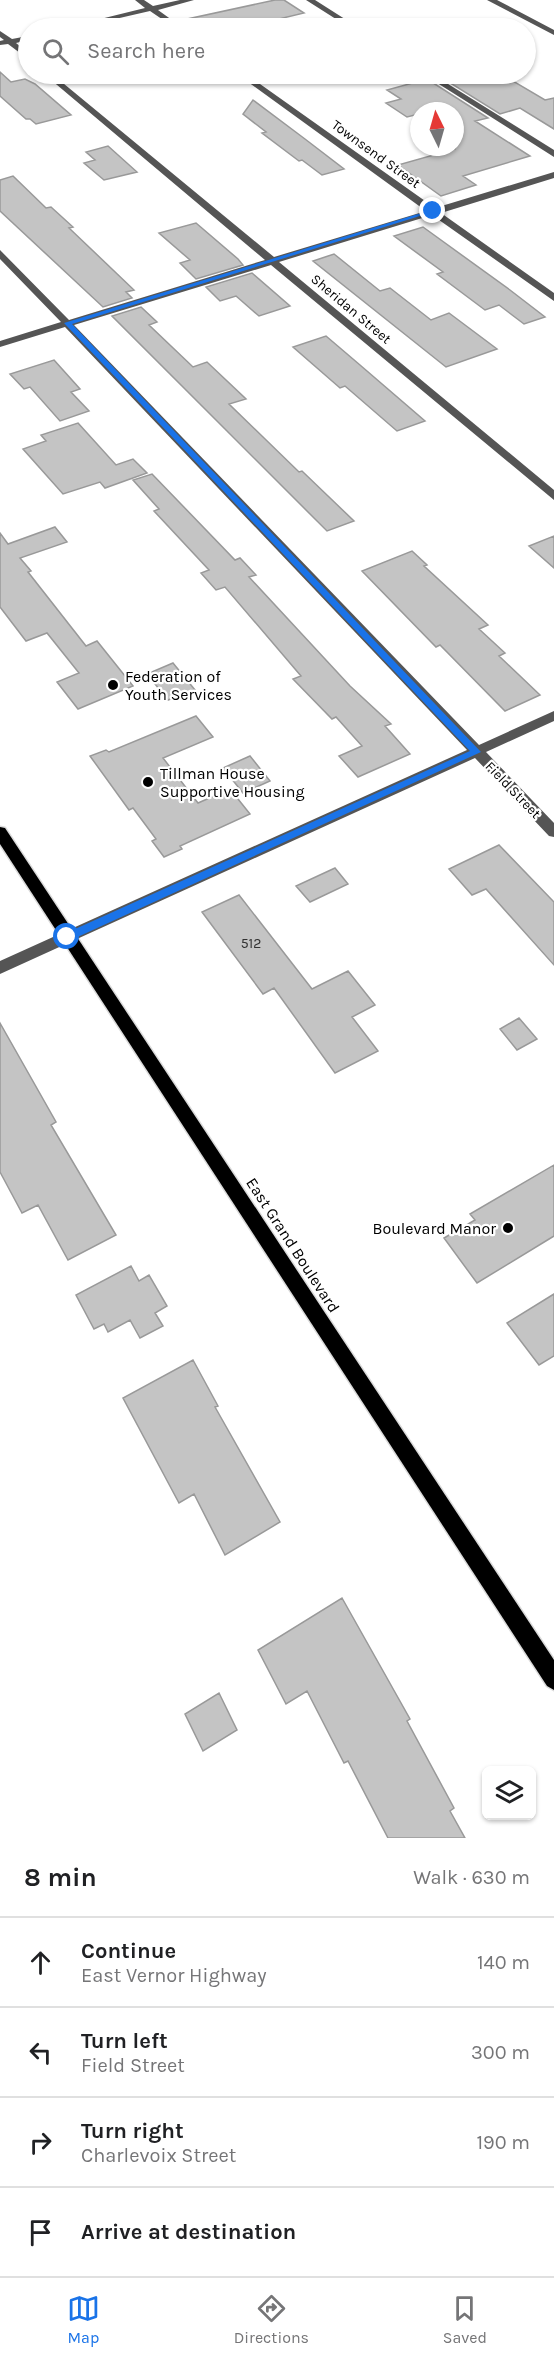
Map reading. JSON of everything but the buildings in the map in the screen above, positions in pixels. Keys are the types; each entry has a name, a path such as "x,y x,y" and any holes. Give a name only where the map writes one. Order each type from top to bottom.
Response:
{"main road":[{"name":"East Grand Boulevard","path":"0,832 554,1679"}],"street":[{"path":"139,0 164,18"},
{"path":"112,18 190,0"},
{"path":"310,0 340,18"},
{"path":"491,0 525,18"},
{"path":"536,24 554,33"},
{"path":"0,33 18,49"},
{"path":"0,44 18,40"},
{"name":"Sheridan Street","path":"60,84 554,496"},
{"name":"Townsend Street","path":"256,84 554,298"},
{"path":"443,84 554,154"},
{"path":"0,344 554,175"},
{"name":"Field Street","path":"0,253 554,832"},
{"path":"0,968 554,716"}],"place":[{"name":"Federation of Youth Services","path":"113,685"},
{"name":"Tillman House Supportive Housing","path":"148,782"},
{"name":"Boulevard Manor","path":"508,1228"}],"route":[{"path":"67,937 476,752 67,323 433,211"}]}
